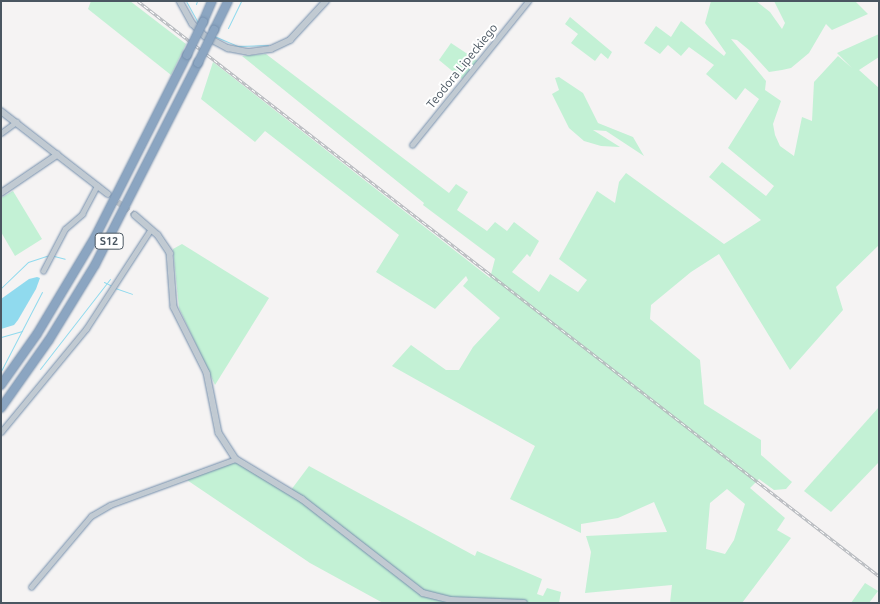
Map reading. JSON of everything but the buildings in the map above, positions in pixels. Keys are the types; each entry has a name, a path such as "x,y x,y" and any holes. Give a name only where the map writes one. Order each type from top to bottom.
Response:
{"highway":[{"name":"S12","path":"1,385 42,326 95,237 187,55 212,1"},
{"name":"S12","path":"1,408 50,340 95,265 228,1"}],"street":[{"path":"180,1 193,24 205,36 223,46 249,52 271,49 293,38 326,1"},
{"name":"Teodora Lipeckiego","path":"412,145 528,1"},
{"path":"1,112 108,194"},
{"path":"1,133 16,122"},
{"path":"1,193 57,155"},
{"path":"43,272 66,229 82,214 97,186"},
{"path":"135,215 151,229 172,256 174,307 207,373 219,432 236,459 305,502 423,593 446,600 524,603"},
{"path":"1,432 86,329 151,229"},
{"path":"31,587 98,512 124,498 236,459"}],"green space":[{"path":"91,1 130,1 186,44 171,75 88,9"},
{"path":"711,1 756,1 770,12 782,29 785,23 774,1 855,1 868,14 832,30 826,24 809,53 791,68 782,70 769,72 749,50 737,40 731,39 766,81 765,90 781,101 773,124 775,135 780,146 794,156 802,117 812,121 814,82 838,56 852,68 837,53 879,34 879,57 859,70 879,88 879,245 836,287 843,310 790,370 719,254 691,272 651,305 650,319 700,360 704,404 761,440 761,455 792,482 786,489 774,490 759,479 750,488 785,518 777,530 791,538 742,603 670,603 672,585 585,593 591,552 586,536 667,532 654,502 618,518 581,524 581,533 510,499 535,446 392,366 411,345 446,370 459,370 473,347 500,318 463,286 468,280 466,276 435,309 376,272 399,235 265,131 255,142 201,99 213,62 490,278 495,259 423,205 424,203 242,56 266,54 449,193 456,184 468,192 457,210 487,231 495,222 507,231 514,222 539,241 530,257 527,254 512,272 539,292 550,274 578,292 587,280 559,259 597,191 615,203 619,182 626,173 724,244 761,220 709,177 722,162 766,196 774,186 728,148 759,99 745,88 736,100 706,74 714,65 689,47 681,56 668,45 660,54 644,43 656,26 671,37 681,21 724,56 726,53 705,23","holes":["727,489 745,504 734,540 725,554 706,549 710,503"]},
{"path":"570,17 612,52 608,59 601,53 595,61 571,43 578,34 565,24"},
{"path":"451,43 478,61 462,79 439,60"},
{"path":"559,77 583,93 598,123 633,137 644,156 606,131 593,130 620,147 601,146 584,141 569,128 552,94 559,90 555,78"},
{"path":"13,191 42,239 15,256 1,232 1,198"},
{"path":"182,244 269,298 215,385 179,308 173,249"},
{"path":"879,407 879,462 831,512 804,491"},
{"path":"238,458 291,490 309,466 475,556 477,551 542,579 537,594 543,596 547,588 561,592 559,603 383,603 310,563 181,476"},
{"path":"865,583 878,591 869,603 851,603"}],"water":[{"path":"40,278 36,289 18,320 14,325 1,329 1,299 29,279"}],"waterway":[{"path":"186,1 199,24"},
{"path":"228,28 241,1"},
{"path":"214,36 238,46 268,45"},
{"path":"1,288 28,262 47,256"},
{"path":"54,256 65,259"},
{"path":"40,369 110,279"},
{"path":"104,282 110,285"},
{"path":"115,288 132,294"},
{"path":"1,371 42,292"},
{"path":"1,337 22,331"}],"tunnel":[{"path":"111,197 135,215"}],"railway":[{"path":"138,1 879,576"}]}
